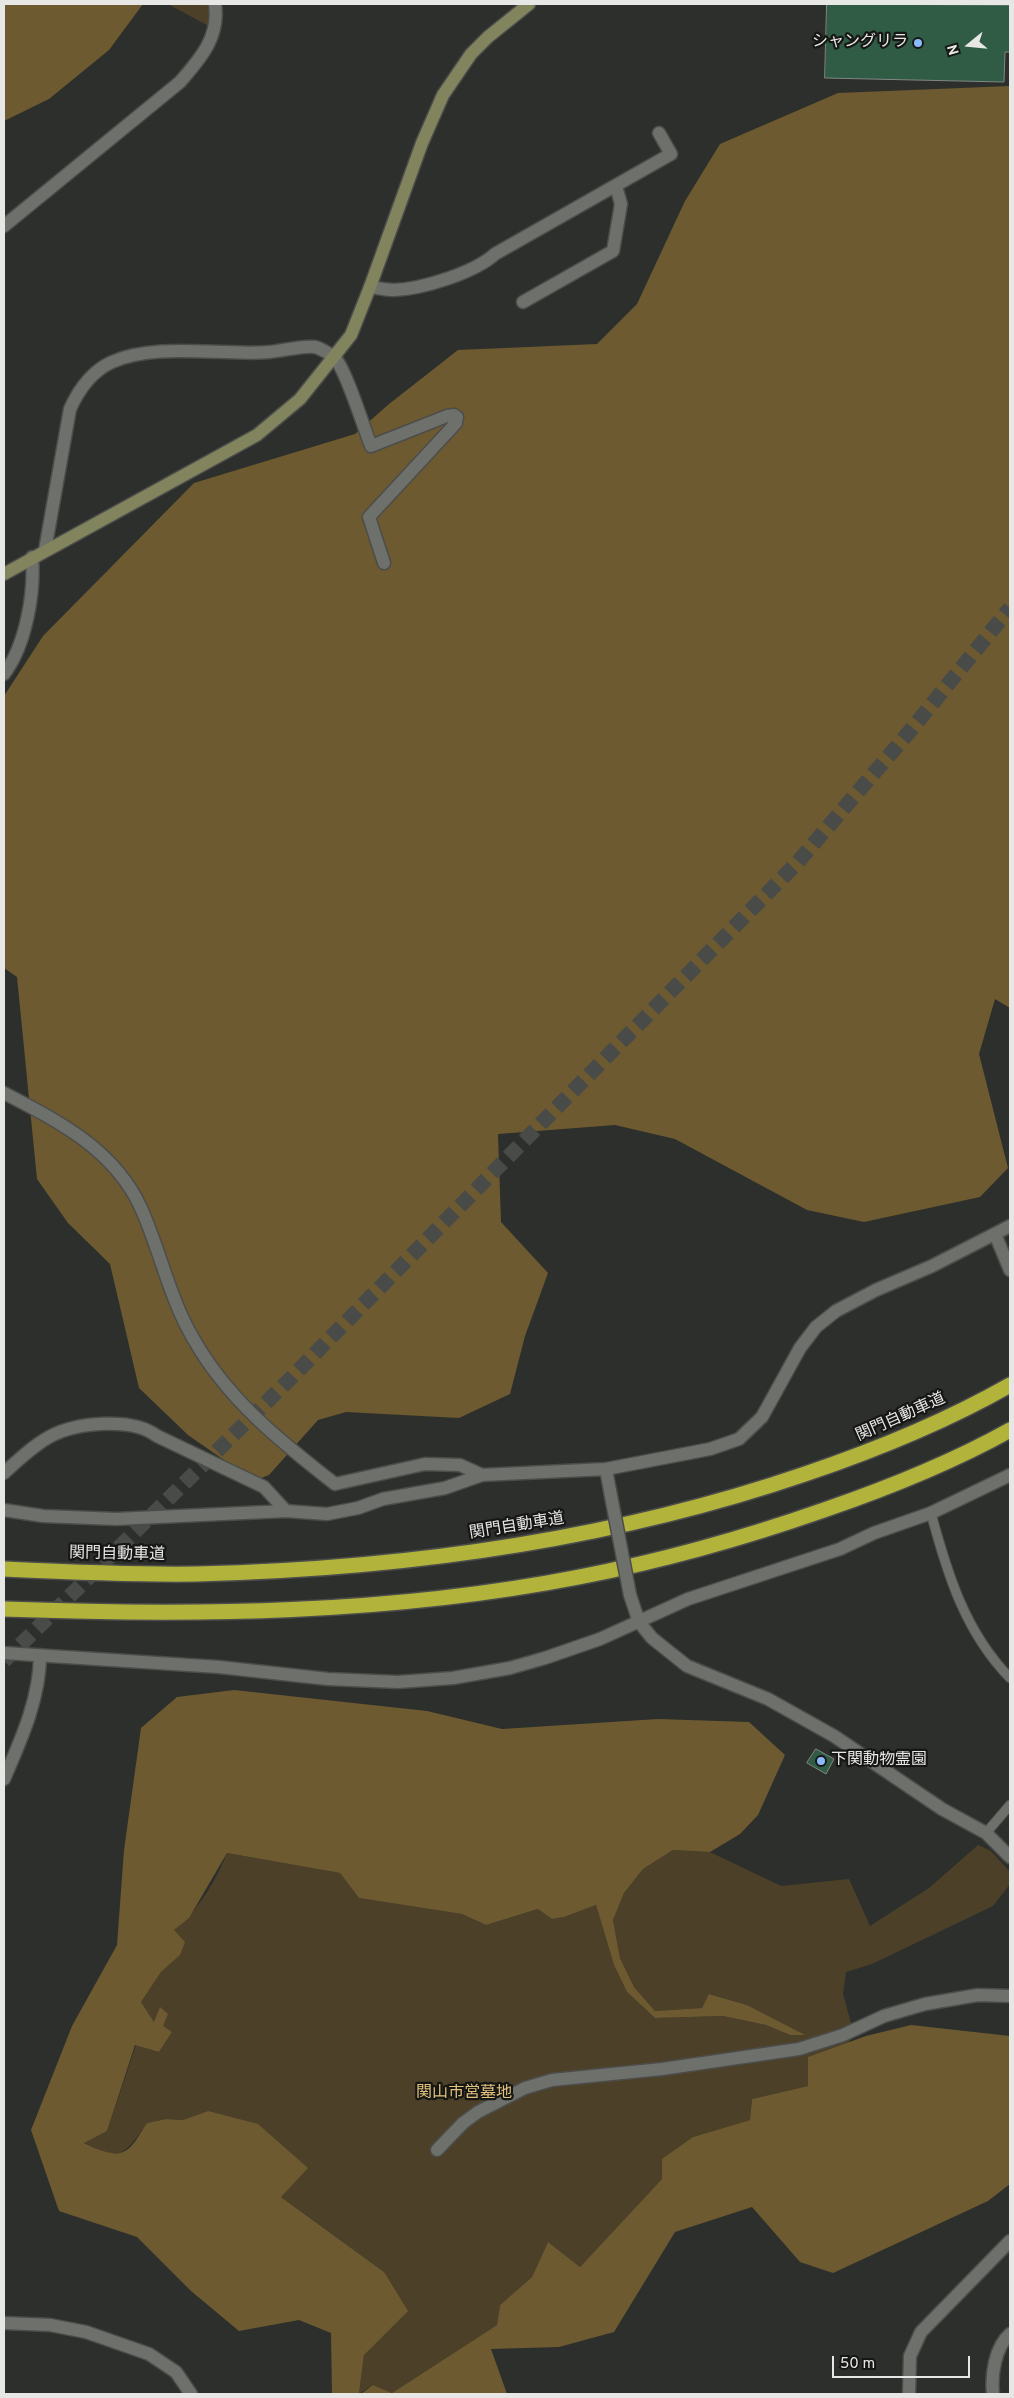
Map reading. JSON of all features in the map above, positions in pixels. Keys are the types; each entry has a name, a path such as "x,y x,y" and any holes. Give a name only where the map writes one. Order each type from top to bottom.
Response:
{"highway":[{"name":"関門自動車道","path":"4,1569 101,1573 204,1573 401,1561 505,1548 660,1517 759,1490 865,1453 921,1430 1010,1385"},
{"path":"4,1609 195,1613 289,1610 402,1602 577,1578 668,1558 764,1531 876,1492 935,1467 1010,1430"}],"street":[{"path":"4,226 180,82 200,60 211,43 214,29 215,4"},
{"path":"4,574 257,435 295,404 335,358 351,335 422,143 443,95 471,54 488,37 529,4"},
{"path":"370,287 394,290 415,286 474,268 671,154 659,133"},
{"path":"523,302 613,251 621,204 616,186"},
{"path":"45,550 70,409 87,380 102,368 112,361 137,354 158,351 230,354 315,347 335,358 371,446 447,416 454,415 457,418 456,423 369,517 368,521 384,563"},
{"path":"4,674 18,651 24,632 34,574 32,557"},
{"path":"4,1094 74,1131 112,1164 140,1206 177,1307 193,1338 222,1381 255,1418 280,1441 335,1484 424,1464 460,1464 482,1475"},
{"path":"4,1510 43,1516 116,1519 286,1511 327,1514 383,1499 445,1488 482,1475 606,1469 710,1449 739,1438 762,1417 800,1348 816,1327 836,1311 876,1290 932,1266 1010,1226"},
{"path":"995,1234 1010,1270"},
{"path":"4,1473 50,1436 73,1429 121,1423 149,1430 157,1436 264,1487 286,1511"},
{"path":"606,1469 630,1595 639,1622 652,1638 687,1666 768,1699 834,1736 942,1809 986,1833 1010,1857"},
{"path":"4,1653 219,1667 328,1680 398,1682 453,1678 510,1668 545,1658 639,1622 688,1599 840,1549 874,1533 931,1513 1010,1474"},
{"path":"4,1779 17,1747 40,1678 40,1655"},
{"path":"4,1751 17,1747"},
{"path":"437,2150 463,2123 478,2112 525,2088 552,2080 662,2069 799,2049 843,2035 884,2016 925,2004 978,1995 1010,1996"},
{"path":"910,2394 910,2356 921,2332 1010,2241"},
{"path":"4,2323 50,2326 86,2332 149,2354 176,2372 192,2394"},
{"path":"994,2394 992,2381 996,2360 1001,2345 1010,2334"}],"lane":[{"path":"931,1513 956,1595 989,1652 1010,1678"},
{"path":"986,1833 1010,1805"}],"green space":[{"path":"168,4 215,4 214,29"},
{"name":"関山市営墓地","path":"978,1845 991,1851 1010,1872 1010,1884 993,1906 872,1964 846,1972 843,1994 854,2034 848,2044 808,2086 752,2099 750,2120 693,2137 662,2179 580,2267 548,2242 532,2277 500,2305 497,2325 392,2393 373,2385 359,2394 364,2355 384,2272 280,2196 208,2111 183,2120 166,2119 147,2123 128,2148 114,2154 106,2153 83,2142 107,2131 136,2045 159,2052 172,2032 154,2022 141,2002 161,1972 180,1955 174,1930 205,1895 227,1853 340,1873 359,1898 462,1914 486,1925 538,1909 552,1919 564,1917 596,1905 614,1965 627,1992 655,2018 723,2016 766,2025 790,2035 804,2035 747,2005 710,1994 702,2008 655,2011 634,1987 620,1958 613,1920 624,1893 643,1869 673,1850 710,1852 781,1886 849,1879 870,1926 929,1888"}],"shaded area":[{"path":"4,4 143,4 109,50 49,99 4,121"},
{"path":"1010,86 1010,1008 995,999 979,1054 1008,1168 980,1197 864,1222 807,1210 675,1139 615,1125 498,1134 501,1222 548,1273 525,1336 510,1394 459,1418 346,1412 318,1420 269,1475 254,1481 188,1435 139,1388 110,1264 68,1223 37,1179 17,977 4,968 4,696 43,636 194,483 355,434 389,404 458,350 597,344 637,304 685,201 720,144 838,93"},
{"path":"234,1690 427,1711 502,1729 658,1719 749,1722 785,1755 758,1815 740,1834 710,1852 673,1850 643,1869 624,1893 613,1920 620,1958 634,1987 655,2011 702,2008 709,1994 747,2005 805,2035 790,2035 766,2025 723,2016 655,2018 627,1992 614,1965 596,1905 564,1917 552,1919 538,1909 486,1925 462,1914 359,1898 340,1873 227,1853 189,1918 174,1930 185,1942 180,1955 161,1972 141,2002 154,2022 160,2007 168,2014 163,2026 172,2032 159,2052 135,2045 107,2131 84,2143 104,2152 120,2153 131,2146 147,2123 166,2119 183,2120 208,2111 258,2124 308,2168 281,2197 384,2272 408,2311 364,2355 359,2394 332,2394 331,2333 299,2320 239,2331 191,2291 137,2237 59,2211 31,2130 72,2026 117,1945 124,1850 141,1728 177,1697"},
{"path":"911,2025 1010,2036 1010,2184 988,2201 833,2273 800,2262 752,2207 675,2232 614,2332 559,2347 491,2349 507,2394 361,2394 373,2385 392,2393 497,2325 500,2305 532,2277 548,2242 580,2267 662,2179 662,2159 693,2137 750,2120 752,2099 808,2086 808,2057 866,2036"}],"building":[{"name":"シャングリラ","path":"827,4 1010,5 1010,52 1005,52 1004,82 825,78"},
{"name":"下関動物霊園","path":"816,1749 834,1759 826,1774 807,1763"}],"tunnel":[{"path":"4,1661 291,1378 797,863 910,731 1010,608"}],"place":[{"name":"シャングリラ","path":"918,43"},
{"name":"下関動物霊園","path":"821,1761"}]}
